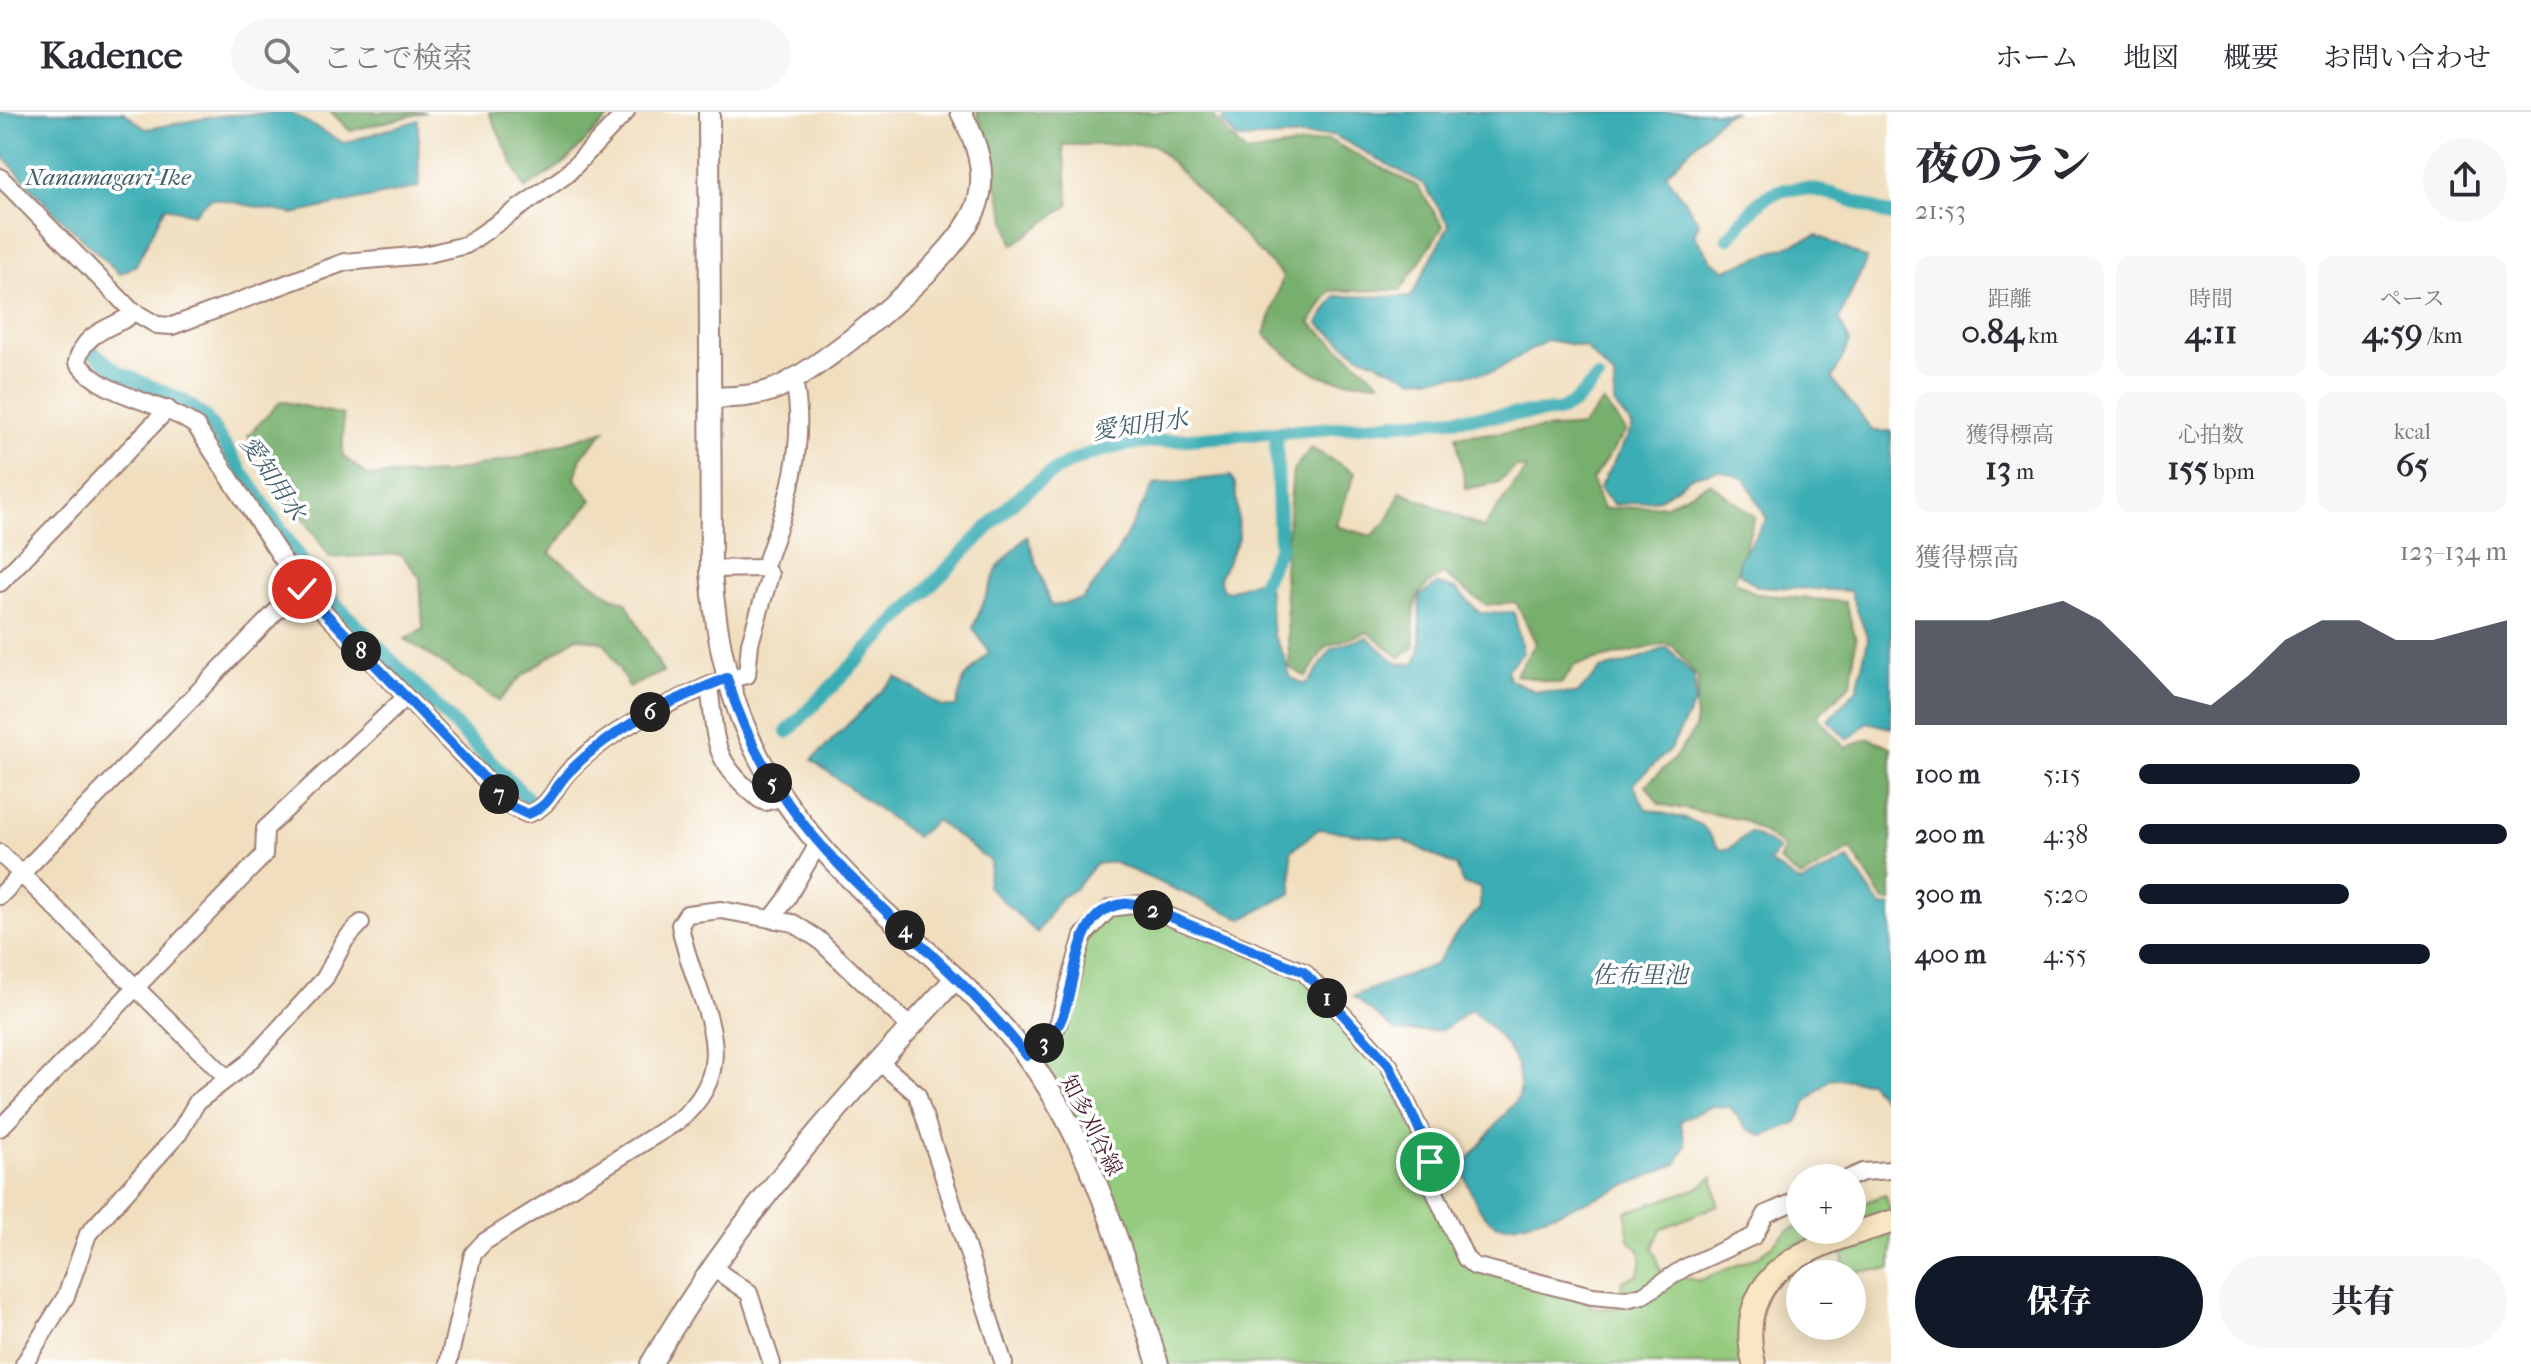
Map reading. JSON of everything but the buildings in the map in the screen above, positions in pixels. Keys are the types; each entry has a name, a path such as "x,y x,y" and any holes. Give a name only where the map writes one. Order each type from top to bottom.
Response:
{"main road":[{"path":"1754,1364 1751,1341 1756,1305 1788,1261 1825,1242 1891,1222"}],"street":[{"path":"0,177 131,310 157,325 172,326 345,262 424,255 466,245 566,175 626,112"},
{"name":"知多刈谷線","path":"709,112 711,569 715,626 724,680 751,746 781,798 818,844 988,1009 1027,1056 1080,1144 1105,1204 1158,1364"},
{"path":"711,398 759,394 794,380 886,312 937,260 972,216 980,191 980,163 961,112"},
{"path":"127,318 93,335 80,346 77,362 89,378 186,419 204,437 302,589 512,807 527,814 539,810 568,772 655,708 724,680 747,675 750,643 770,575 764,568"},
{"path":"764,568 790,494 796,465 799,436 794,380"},
{"path":"0,583 168,409"},
{"path":"711,569 764,568"},
{"path":"0,896 289,598 302,589"},
{"path":"724,680 716,740 725,768 759,799 765,802 781,798"},
{"path":"0,1128 264,855 265,829 406,697"},
{"path":"773,917 818,844"},
{"path":"0,853 227,1078"},
{"path":"1027,1056 1040,1048 1058,1025 1083,936 1110,908 1139,904 1304,972 1373,1046 1401,1085 1432,1156 1429,1178 1433,1188 1466,1259 1474,1266 1592,1296 1626,1299 1643,1295 1684,1268 1754,1236 1766,1214 1786,1205"},
{"path":"448,1364 473,1254 484,1242 678,1121 702,1099 714,1067 714,1049 700,986 680,925 687,914 721,910 793,923 818,939 910,1027"},
{"path":"24,1364 66,1296 88,1234 179,1133 197,1102 248,1063 325,978 345,940 361,923"},
{"path":"651,1364 713,1268 796,1156 878,1061 956,978"},
{"path":"878,1061 917,1094 1004,1364"},
{"path":"1866,1172 1891,1170"},
{"path":"713,1268 749,1293 772,1364"}],"green space":[{"path":"331,112 426,112 350,131"},
{"path":"489,112 614,112 564,163 525,189"},
{"path":"977,112 1212,112 1214,119 1246,153 1329,140 1417,186 1443,226 1401,290 1330,291 1310,323 1380,382 1343,381 1316,373 1291,358 1265,334 1283,276 1153,144 1063,145 1069,205 1013,245"},
{"path":"281,401 343,415 343,456 368,476 446,473 519,457 605,430 581,457 575,478 592,500 549,553 612,597 626,602 663,672 629,687 605,643 577,637 521,677 499,701 405,639 423,629 420,578 401,554 330,558 248,435"},
{"path":"1603,402 1626,431 1592,480 1603,509 1666,505 1710,483 1755,517 1734,580 1756,594 1845,602 1856,639 1851,684 1817,716 1845,748 1869,738 1891,747 1891,902 1884,901 1851,849 1801,878 1779,861 1785,848 1744,820 1659,804 1646,785 1673,760 1695,729 1698,678 1673,646 1664,644 1575,665 1561,684 1515,675 1536,643 1516,602 1486,605 1443,574 1418,596 1414,614 1414,648 1399,657 1368,632 1326,646 1306,677 1290,668 1284,570 1293,470 1311,448 1355,473 1336,526 1372,536 1387,521 1401,491 1483,528 1526,469 1516,467 1499,482 1466,489 1456,436 1582,426"},
{"path":"1119,905 1304,972 1373,1046 1430,1162 1459,1255 1585,1301 1596,1309 1620,1308 1622,1281 1637,1276 1641,1265 1638,1248 1629,1241 1626,1212 1698,1188 1713,1177 1718,1205 1661,1229 1653,1247 1661,1271 1699,1281 1761,1255 1786,1232 1786,1244 1798,1244 1776,1260 1746,1364 1158,1364 1105,1204 1027,1056 1058,1025 1083,936"},
{"path":"1885,1195 1891,1212 1891,1269 1866,1271 1866,1260 1844,1260 1840,1244 1866,1244 1866,1202"}],"water":[{"name":"Nanamagari-Ike","path":"0,112 123,112 146,129 218,116 289,112 344,143 418,120 419,187 293,214 211,198 193,214 165,207 136,265 120,274 50,208 0,153"},
{"path":"1233,112 1736,112 1724,115 1666,174 1699,223 1694,235 1712,261 1725,270 1817,235 1867,259 1839,319 1850,342 1832,379 1873,431 1891,431 1891,728 1867,722 1848,740 1828,720 1857,689 1868,639 1850,591 1757,586 1739,573 1739,560 1767,519 1745,479 1719,470 1693,476 1660,499 1614,505 1599,488 1633,427 1614,404 1614,377 1585,347 1548,340 1493,372 1414,379 1357,354 1318,323 1336,296 1411,297 1449,225 1424,184 1334,135 1238,139 1221,121"},
{"name":"佐布里池","path":"1231,476 1235,484 1239,538 1219,578 1223,590 1229,591 1258,580 1268,585 1273,635 1285,657 1289,676 1303,684 1309,682 1332,648 1367,637 1397,663 1414,664 1420,648 1420,596 1437,584 1456,589 1480,613 1514,612 1523,653 1507,669 1509,679 1535,691 1577,694 1601,669 1625,664 1665,648 1670,650 1694,676 1695,702 1670,750 1633,784 1645,808 1701,825 1721,850 1730,848 1750,832 1779,849 1769,862 1801,883 1848,859 1881,906 1891,907 1891,1108 1869,1082 1831,1078 1807,1101 1797,1122 1764,1136 1747,1129 1730,1107 1712,1106 1680,1121 1686,1145 1676,1164 1556,1213 1510,1225 1496,1224 1479,1207 1461,1168 1519,1097 1518,1070 1507,1047 1471,1009 1443,1030 1397,1032 1353,996 1436,964 1456,934 1480,908 1480,887 1463,884 1456,866 1402,840 1319,829 1291,851 1292,893 1243,919 1113,862 1095,864 1075,889 1060,898 1037,933 987,886 991,862 936,820 916,837 812,760 896,677 943,707 956,707 964,679 989,652 973,628 998,567 1027,536 1051,606 1083,599 1113,560 1154,484"}],"waterway":[{"name":"愛知用水","path":"1728,238 1761,201 1775,192 1791,189 1826,192 1891,215"},
{"name":"愛知用水","path":"88,348 118,372 184,401 206,418 319,587 531,802"},
{"name":"愛知用水","path":"787,732 1014,501 1070,462 1099,451 1135,443 1559,411 1575,402 1597,379"},
{"path":"1255,599 1280,547 1276,433"}],"route":[{"path":"302,589 512,807 527,814 549,802 568,772 624,728 655,708 727,678 751,746 794,816 879,907 988,1009 1027,1056 1040,1048 1058,1025 1083,936 1099,915 1110,908 1139,904 1304,972 1389,1065 1432,1156 1430,1162"}]}
